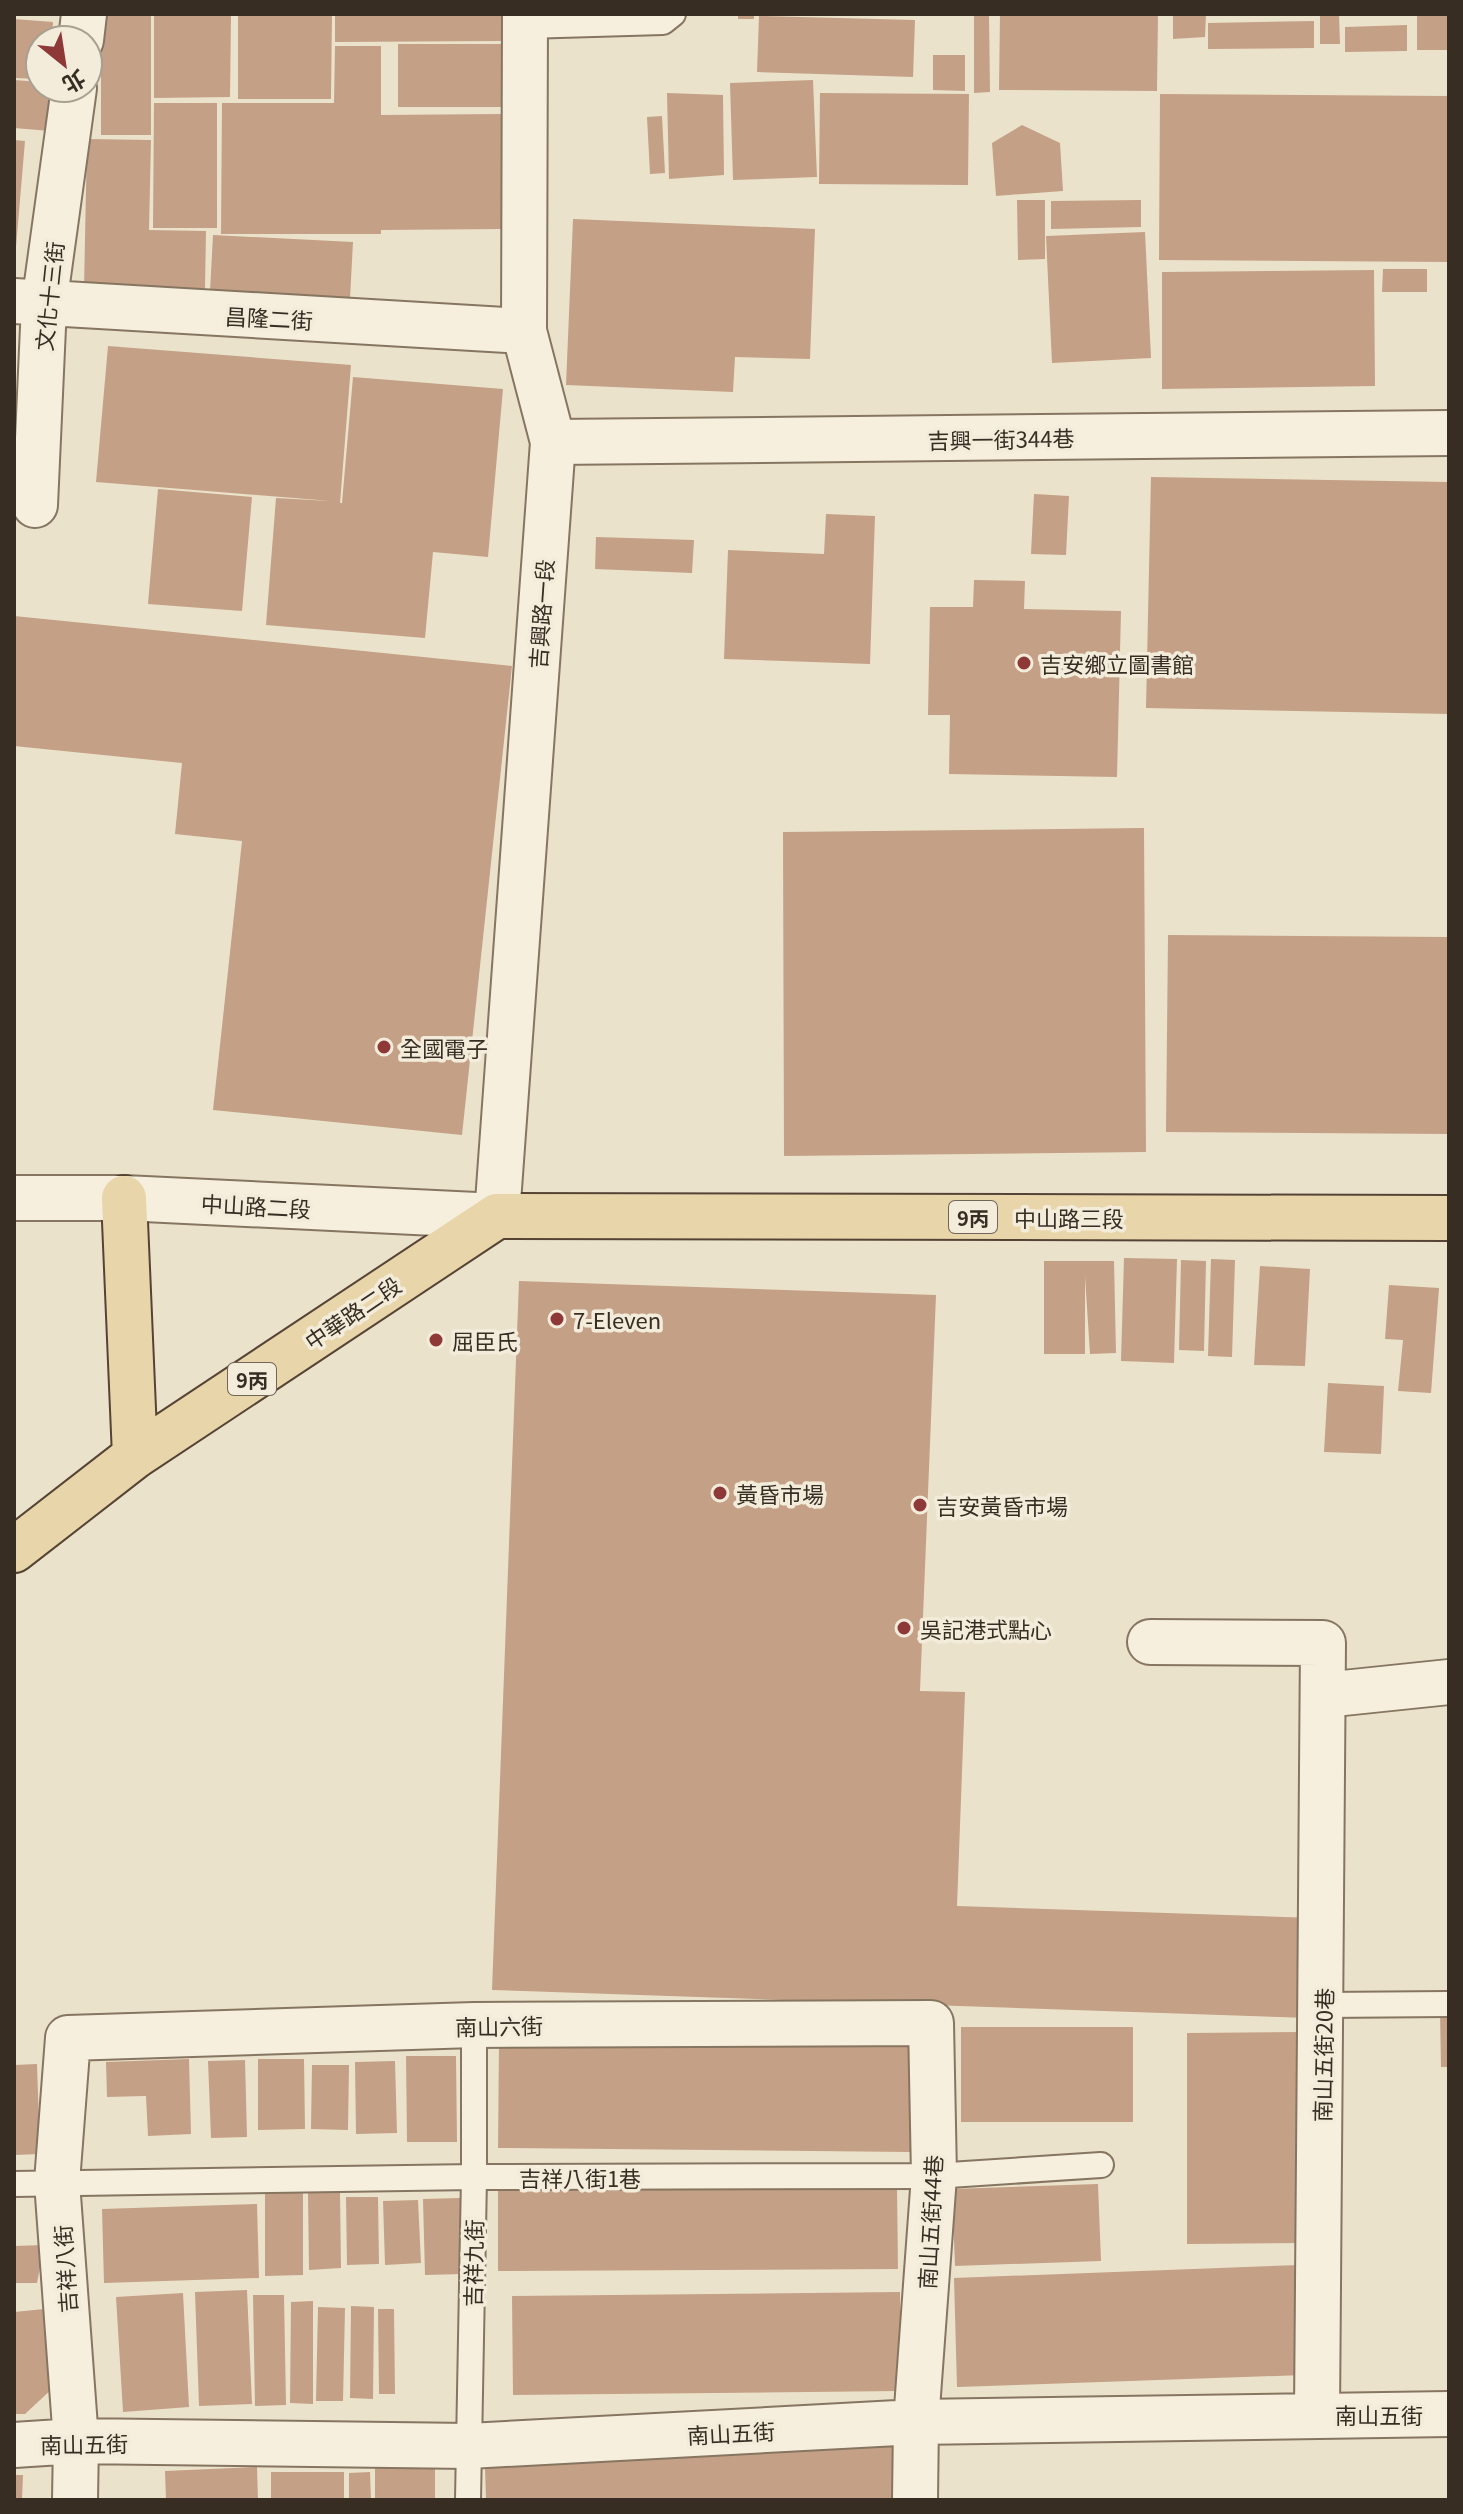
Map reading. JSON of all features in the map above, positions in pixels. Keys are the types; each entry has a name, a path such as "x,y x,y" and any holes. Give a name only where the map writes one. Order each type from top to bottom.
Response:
{"main road":[{"path":"124,1198 135,1456"},
{"name":"中山路三段","path":"497,1216 1449,1218"},
{"name":"中華路二段","path":"14,1550 135,1456 497,1216"}],"street":[{"name":"吉興路一段","path":"497,1216 553,442 524,331 525,20"},
{"name":"文化十三街","path":"35,505 29,303 71,104"},
{"name":"昌隆二街","path":"29,303 524,331"},
{"name":"吉興一街344巷","path":"553,442 1449,433"},
{"name":"中山路二段","path":"14,1198 124,1198 497,1216"},
{"name":"南山五街20巷","path":"1150,1642 1323,1643 1317,2414"},
{"path":"1324,1695 1449,1682"},
{"name":"南山六街","path":"68,2038 474,2025 931,2023"},
{"name":"南山五街44巷","path":"915,2500 916,2422 934,2176 931,2023"},
{"name":"吉祥八街","path":"68,2038 57,2182 76,2441 75,2500"},
{"name":"南山五街","path":"14,2445 76,2441 469,2446 916,2422 1449,2414"}],"lane":[{"path":"525,20 663,22 673,14"},
{"path":"1322,2005 1449,2004"},
{"name":"吉祥九街","path":"468,2500 474,2025"},
{"name":"吉祥八街1巷","path":"14,2184 474,2177 934,2176 1101,2165"}],"building":[{"path":"101,14 151,14 151,135 101,135 104,24 101,24"},
{"path":"154,14 231,14 230,97 154,98"},
{"path":"238,14 332,14 331,99 238,99"},
{"path":"335,14 501,14 501,41 335,42"},
{"path":"738,14 754,14 754,19 738,19"},
{"path":"974,14 989,14 990,92 974,93"},
{"path":"1000,14 1158,14 1157,91 999,90"},
{"path":"1173,14 1206,14 1205,37 1173,39"},
{"path":"1320,14 1339,14 1340,44 1320,44"},
{"path":"1417,14 1449,14 1449,50 1417,50"},
{"path":"759,16 915,20 913,77 757,72"},
{"path":"14,19 53,22 24,24 24,78 14,78"},
{"path":"1314,21 1314,48 1208,49 1208,23"},
{"path":"1407,25 1407,51 1345,52 1345,27"},
{"path":"398,44 507,44 507,107 398,107"},
{"path":"335,46 381,46 381,115 501,114 501,229 381,230 381,234 221,234 222,103 334,103"},
{"path":"933,55 965,55 965,91 933,90"},
{"path":"14,80 24,81 24,104 64,104 62,132 14,128"},
{"path":"813,80 817,177 733,180 730,83"},
{"path":"667,93 723,95 724,175 669,179"},
{"path":"820,93 969,94 968,185 819,184"},
{"path":"1160,94 1449,96 1449,262 1159,260"},
{"path":"154,103 217,103 217,228 153,228"},
{"path":"662,116 665,173 650,174 647,117"},
{"path":"1022,125 1060,143 1063,191 996,196 992,143"},
{"path":"87,139 151,140 149,230 206,231 205,290 84,289"},
{"path":"14,140 25,141 16,247 14,247"},
{"path":"1017,200 1045,200 1045,259 1018,260"},
{"path":"1141,200 1141,227 1051,229 1051,201"},
{"path":"573,219 815,229 810,359 735,357 733,392 566,385"},
{"path":"1145,232 1151,358 1052,363 1046,236"},
{"path":"213,235 353,242 349,317 209,310"},
{"path":"1383,269 1427,269 1427,292 1382,292"},
{"path":"1374,270 1375,386 1162,389 1162,272"},
{"path":"108,346 351,365 340,503 353,377 503,389 488,557 433,552 425,638 266,625 276,498 331,501 96,482"},
{"path":"1151,477 1449,482 1449,714 1146,708"},
{"path":"158,489 252,497 242,611 148,604"},
{"path":"1034,494 1069,496 1066,555 1031,554"},
{"path":"826,514 875,516 870,664 724,659 728,550 824,554"},
{"path":"596,537 694,540 692,573 595,569"},
{"name":"吉安鄉立圖書館","path":"974,580 1025,581 1024,609 1121,611 1117,777 949,774 950,715 928,715 930,607 973,607"},
{"path":"14,616 512,666 462,1135 213,1110 242,841 175,834 182,763 14,746"},
{"path":"1144,828 1146,1152 784,1156 783,832"},
{"path":"1168,935 1449,937 1449,1134 1166,1132"},
{"path":"1124,1258 1177,1259 1174,1363 1121,1361"},
{"path":"1211,1259 1235,1260 1232,1357 1208,1356"},
{"path":"1181,1260 1206,1261 1204,1351 1179,1350"},
{"path":"1044,1261 1114,1261 1116,1353 1090,1354 1085,1276 1085,1354 1044,1354"},
{"path":"1260,1266 1310,1269 1305,1366 1254,1365"},
{"name":"黃昏市場","path":"519,1281 936,1295 920,1691 965,1692 957,1906 1314,1918 1310,2018 492,1990"},
{"path":"1389,1285 1439,1288 1431,1393 1398,1391 1403,1340 1385,1339"},
{"path":"1328,1383 1384,1386 1381,1454 1324,1452"},
{"path":"1440,2011 1449,2011 1449,2067 1441,2067"},
{"path":"961,2027 1133,2027 1133,2122 961,2122"},
{"path":"1303,2032 1304,2243 1187,2244 1187,2033"},
{"path":"499,2042 912,2046 910,2152 498,2148"},
{"path":"406,2056 456,2056 457,2142 407,2142"},
{"path":"189,2059 191,2134 148,2136 146,2096 107,2097 106,2062"},
{"path":"258,2059 304,2059 305,2129 258,2130"},
{"path":"245,2060 247,2137 211,2138 208,2061"},
{"path":"395,2061 397,2133 356,2134 355,2062"},
{"path":"37,2064 40,2154 14,2155 14,2065"},
{"path":"312,2065 349,2065 348,2130 311,2129"},
{"path":"1098,2184 1101,2261 955,2266 952,2189"},
{"path":"897,2186 898,2269 498,2271 498,2188"},
{"path":"265,2187 303,2187 303,2275 265,2276"},
{"path":"308,2193 340,2193 341,2268 309,2270"},
{"path":"346,2197 378,2197 379,2264 347,2265"},
{"path":"460,2198 462,2274 425,2275 423,2199"},
{"path":"418,2200 421,2263 385,2265 383,2201"},
{"path":"257,2204 259,2278 104,2283 102,2209"},
{"path":"44,2245 37,2283 14,2283 14,2246"},
{"path":"1299,2265 1303,2375 957,2387 954,2278"},
{"path":"247,2290 252,2404 199,2406 195,2292"},
{"path":"900,2292 900,2391 513,2395 512,2296"},
{"path":"183,2293 189,2407 123,2412 116,2297"},
{"path":"253,2295 284,2295 286,2405 255,2406"},
{"path":"313,2301 313,2404 290,2403 291,2302"},
{"path":"351,2306 374,2307 373,2399 350,2398"},
{"path":"318,2307 345,2308 343,2401 316,2401"},
{"path":"44,2309 54,2387 25,2414 14,2414 14,2312"},
{"path":"378,2309 394,2309 395,2394 379,2394"},
{"path":"896,2446 899,2500 486,2500 485,2467"},
{"path":"257,2467 258,2500 166,2500 165,2471"},
{"path":"375,2468 435,2468 435,2500 375,2500"},
{"path":"271,2472 344,2472 344,2500 271,2500"},
{"path":"370,2472 371,2500 349,2500 349,2473"},
{"path":"14,2475 23,2475 22,2500 14,2500"}],"place":[{"name":"吉安鄉立圖書館","path":"1024,663"},
{"name":"全國電子","path":"384,1047"},
{"name":"7-Eleven","path":"557,1319"},
{"name":"屈臣氏","path":"436,1340"},
{"name":"黃昏市場","path":"720,1493"},
{"name":"吉安黃昏市場","path":"920,1505"},
{"name":"吳記港式點心","path":"904,1628"}]}
